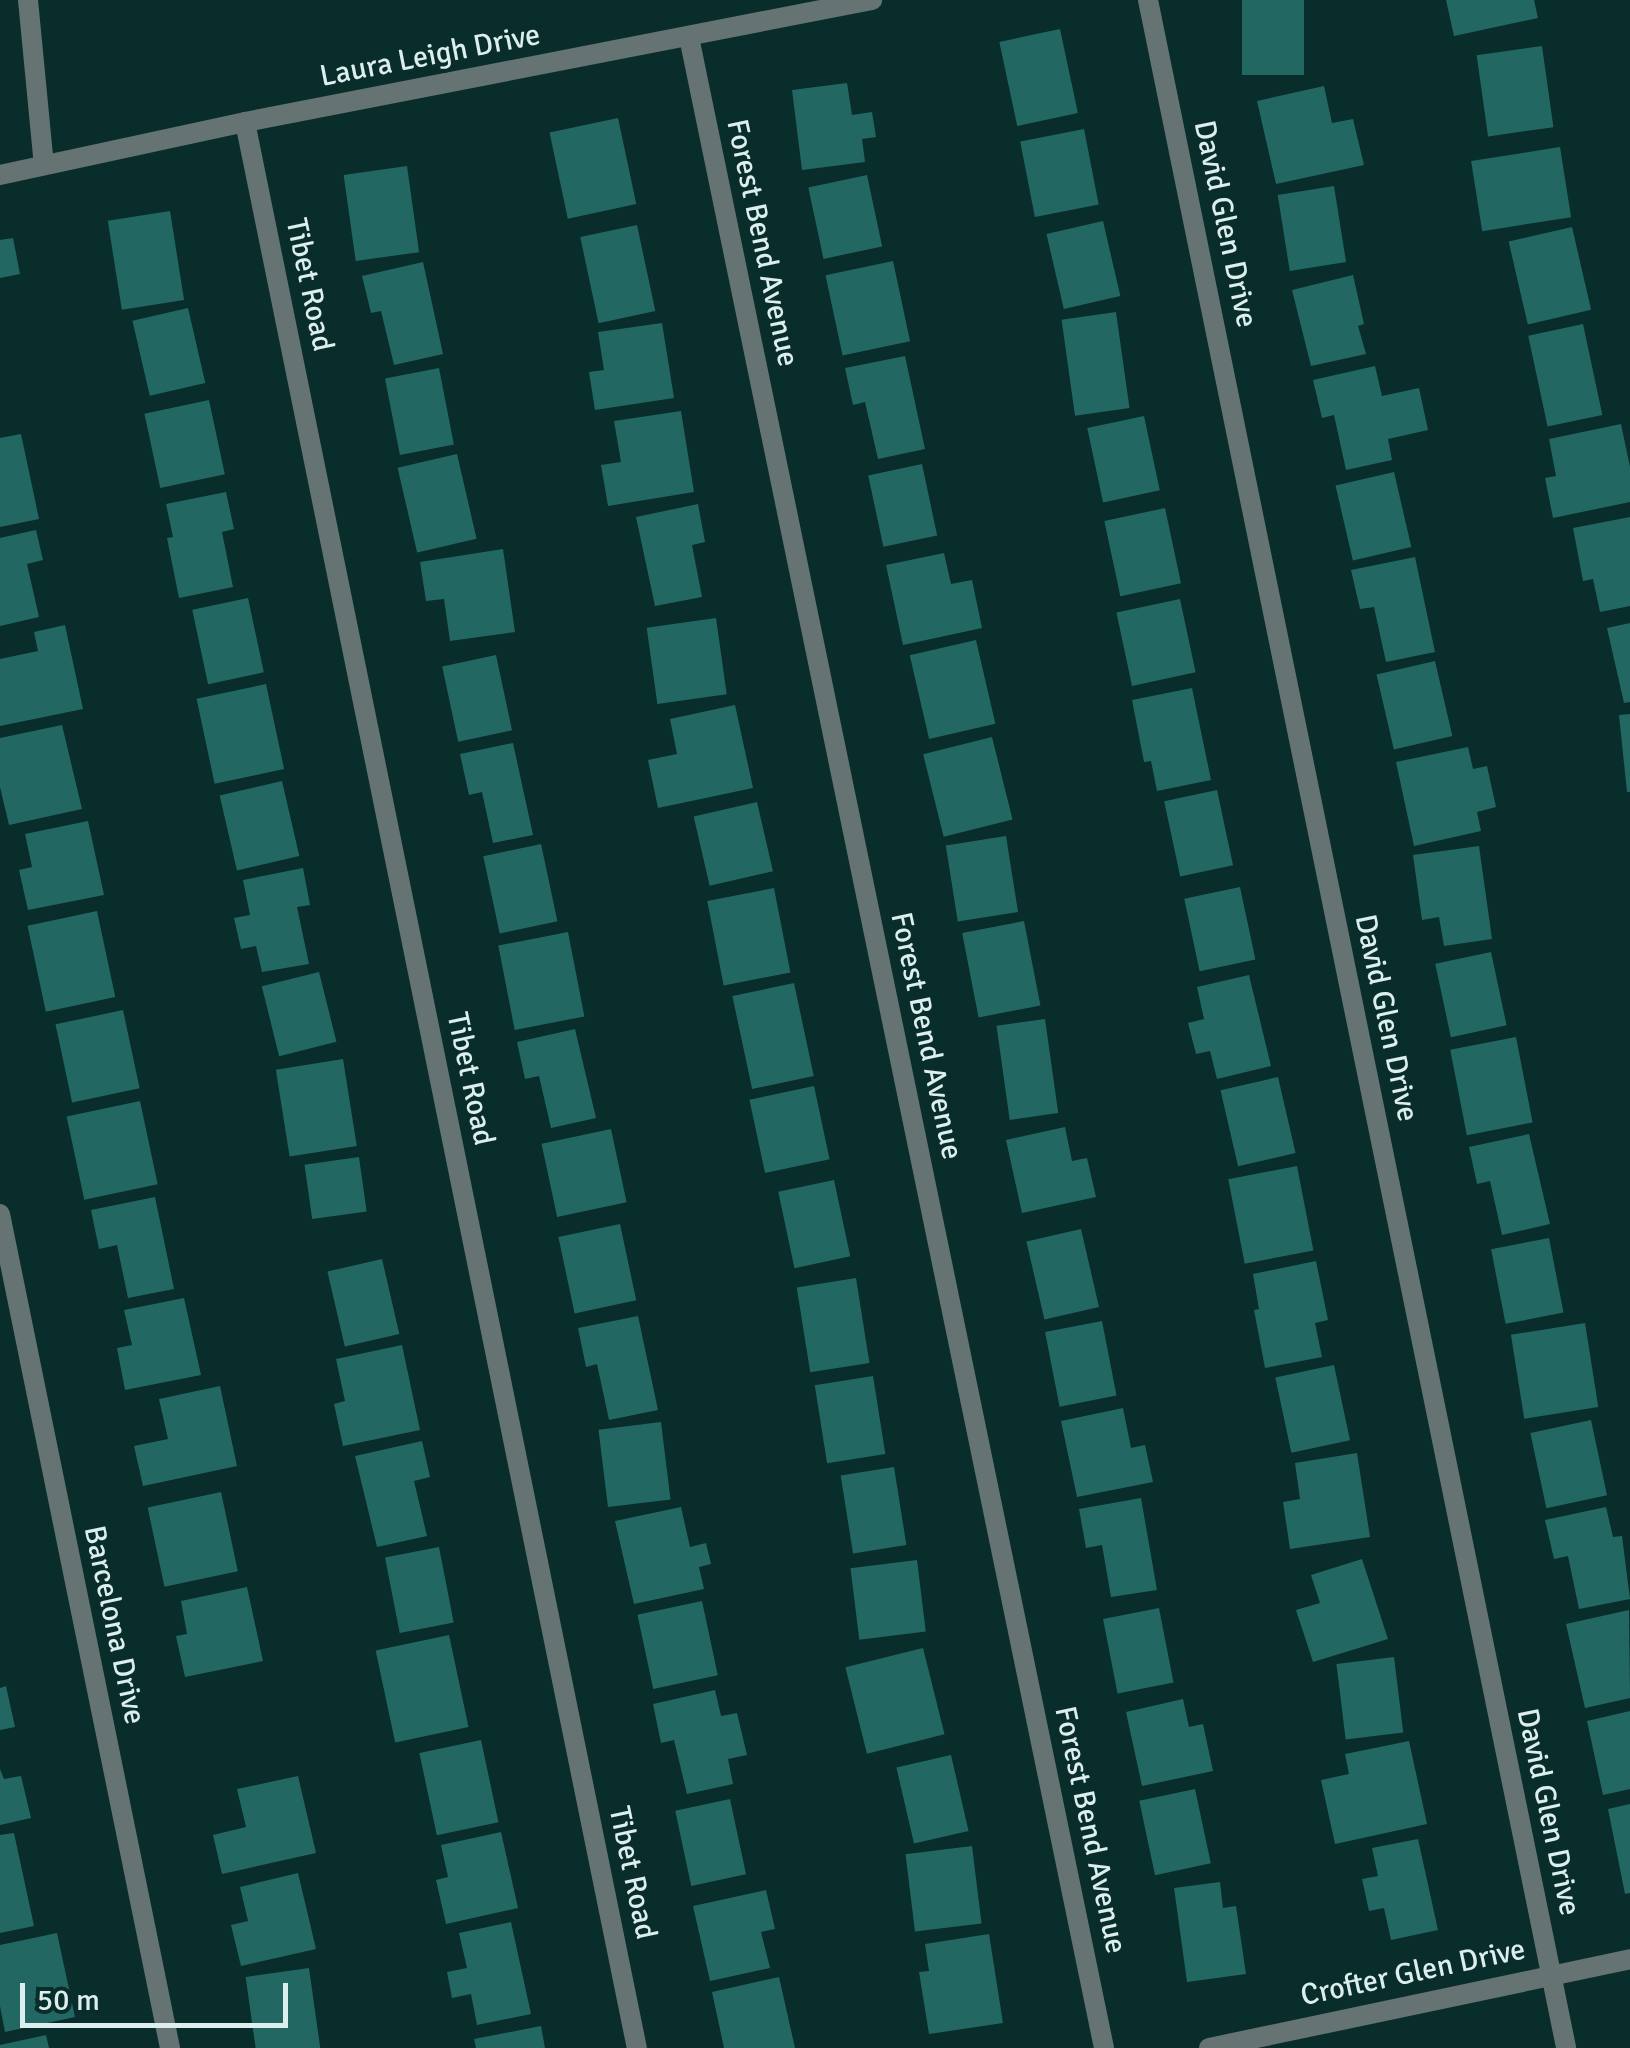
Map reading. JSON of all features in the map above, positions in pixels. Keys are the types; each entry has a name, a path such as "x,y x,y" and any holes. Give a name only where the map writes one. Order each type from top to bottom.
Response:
{"street":[{"path":"28,0 44,165"},
{"name":"Laura Leigh Drive","path":"0,175 245,122 872,0"},
{"name":"David Glen Drive","path":"1148,0 1566,2048"},
{"name":"Forest Bend Avenue","path":"689,37 1104,2048"},
{"name":"Tibet Road","path":"245,122 637,2048"},
{"name":"Barcelona Drive","path":"0,1214 170,2048"},
{"name":"Crofter Glen Drive","path":"1209,2048 1630,1958"}],"building":[{"path":"1242,0 1304,0 1304,75 1242,75"},
{"path":"1446,0 1534,0 1538,18 1454,36"},
{"path":"1060,29 1078,113 1017,126 999,42"},
{"path":"1542,46 1553,127 1488,136 1477,55"},
{"path":"847,83 852,115 872,112 876,137 862,139 865,162 802,170 792,90"},
{"path":"1324,86 1332,123 1353,119 1364,165 1276,184 1257,101"},
{"path":"618,118 636,204 568,219 550,133"},
{"path":"1084,129 1099,205 1035,217 1020,141"},
{"path":"1560,147 1571,217 1482,231 1471,161"},
{"path":"407,166 419,252 356,261 344,175"},
{"path":"867,175 882,246 823,259 808,187"},
{"path":"1334,186 1346,262 1290,271 1278,195"},
{"path":"170,211 184,300 122,310 108,221"},
{"path":"1103,221 1120,296 1064,309 1046,234"},
{"path":"637,225 655,311 599,323 580,237"},
{"path":"1572,227 1591,310 1528,324 1509,242"},
{"path":"13,238 20,274 0,278 0,240"},
{"path":"893,261 910,341 843,356 826,275"},
{"path":"423,262 443,354 394,365 381,311 371,313 362,276"},
{"path":"1353,275 1364,324 1358,326 1366,354 1311,366 1292,290"},
{"path":"188,308 205,383 150,396 132,321"},
{"path":"1116,312 1129,408 1075,416 1062,320"},
{"path":"662,323 674,398 595,410 589,372 604,370 598,332"},
{"path":"1583,324 1602,415 1548,427 1528,336"},
{"path":"905,356 925,449 878,459 865,402 853,405 845,368"},
{"path":"1375,366 1382,396 1419,388 1428,430 1388,439 1392,460 1346,470 1334,415 1322,418 1313,380"},
{"path":"439,368 454,445 400,455 385,378"},
{"path":"209,400 225,474 160,488 144,414"},
{"path":"681,411 694,492 608,506 601,465 621,462 614,421"},
{"path":"1144,416 1160,490 1103,502 1087,428"},
{"path":"1621,424 1630,467 1630,502 1553,518 1545,478 1556,476 1549,439"},
{"path":"21,434 39,519 0,527 0,438"},
{"path":"457,454 477,539 417,552 398,468"},
{"path":"922,464 937,535 883,547 868,475"},
{"path":"1394,472 1411,547 1353,561 1336,485"},
{"path":"226,492 234,529 222,532 233,587 179,598 167,538 173,537 166,504"},
{"path":"698,504 705,542 692,545 702,597 655,606 636,517"},
{"path":"1165,508 1181,583 1120,596 1104,521"},
{"path":"1630,517 1630,606 1600,612 1593,579 1583,581 1573,528"},
{"path":"36,530 43,560 27,564 39,617 0,626 0,538"},
{"path":"503,549 515,632 450,641 444,599 426,601 420,562"},
{"path":"944,553 951,584 972,580 982,628 903,645 886,565"},
{"path":"1415,557 1435,652 1386,662 1374,607 1360,609 1351,570"},
{"path":"248,598 264,672 208,684 192,610"},
{"path":"1180,599 1196,672 1132,686 1116,613"},
{"path":"716,618 727,694 657,704 647,628"},
{"path":"1630,623 1630,702 1624,703 1607,628"},
{"path":"65,625 83,709 0,726 0,659 38,651 34,632"},
{"path":"976,640 995,724 929,739 910,655"},
{"path":"496,655 512,730 458,742 442,666"},
{"path":"1435,661 1452,736 1394,750 1377,674"},
{"path":"266,684 284,769 215,784 197,699"},
{"path":"1192,688 1211,780 1157,791 1151,761 1144,762 1132,700"},
{"path":"735,705 753,788 658,808 648,760 677,754 670,719"},
{"path":"1630,714 1630,792 1627,792 1619,715"},
{"path":"62,725 82,809 9,825 0,787 0,738"},
{"path":"992,737 1013,819 944,837 923,754"},
{"path":"513,743 533,835 493,843 482,792 469,795 460,754"},
{"path":"1468,747 1473,769 1487,766 1496,807 1477,812 1481,831 1414,846 1396,762"},
{"path":"282,781 299,856 237,870 220,795"},
{"path":"1217,790 1233,865 1180,877 1164,801"},
{"path":"757,802 773,871 710,886 694,817"},
{"path":"88,821 104,895 28,910 19,870 32,867 25,834"},
{"path":"1006,836 1018,912 958,922 946,846"},
{"path":"541,844 557,921 500,934 483,856"},
{"path":"1479,846 1492,939 1444,946 1439,917 1422,920 1413,855"},
{"path":"303,868 310,905 297,907 309,964 262,972 256,946 241,949 234,918 250,915 243,880"},
{"path":"1240,887 1255,959 1200,971 1184,899"},
{"path":"774,888 790,972 724,985 707,901"},
{"path":"97,911 115,997 46,1012 28,926"},
{"path":"1024,921 1040,1005 979,1017 962,933"},
{"path":"568,932 584,1016 515,1030 498,946"},
{"path":"1491,952 1507,1025 1451,1037 1435,964"},
{"path":"319,972 336,1042 279,1056 262,986"},
{"path":"1249,975 1271,1066 1217,1079 1210,1051 1196,1054 1188,1023 1204,1019 1197,987"},
{"path":"794,983 814,1076 752,1089 732,996"},
{"path":"123,1010 140,1088 72,1103 56,1024"},
{"path":"1045,1019 1058,1113 1010,1120 996,1026"},
{"path":"575,1029 596,1118 551,1128 539,1076 525,1079 517,1042"},
{"path":"1516,1037 1533,1122 1467,1135 1450,1050"},
{"path":"343,1059 357,1146 290,1157 276,1070"},
{"path":"1278,1077 1296,1153 1238,1166 1221,1090"},
{"path":"814,1086 830,1159 765,1173 749,1100"},
{"path":"140,1101 158,1184 84,1200 67,1117"},
{"path":"1065,1127 1072,1161 1087,1158 1096,1197 1022,1213 1006,1140"},
{"path":"611,1129 627,1202 557,1217 542,1144"},
{"path":"1529,1134 1550,1224 1502,1235 1490,1181 1477,1184 1469,1147"},
{"path":"359,1157 367,1211 312,1219 305,1165"},
{"path":"1297,1166 1313,1250 1245,1264 1228,1179"},
{"path":"834,1180 850,1256 794,1268 778,1192"},
{"path":"155,1197 174,1289 128,1298 117,1245 99,1249 91,1210"},
{"path":"620,1224 636,1300 575,1313 558,1237"},
{"path":"1081,1229 1099,1307 1044,1320 1026,1242"},
{"path":"1549,1238 1564,1313 1506,1324 1491,1249"},
{"path":"382,1259 399,1334 345,1347 327,1272"},
{"path":"1316,1261 1328,1320 1315,1323 1322,1357 1265,1368 1254,1310 1259,1309 1253,1274"},
{"path":"856,1278 869,1363 810,1372 797,1287"},
{"path":"184,1298 201,1375 125,1390 117,1348 132,1345 124,1310"},
{"path":"638,1316 658,1410 609,1420 597,1364 586,1367 578,1328"},
{"path":"1102,1321 1117,1396 1060,1407 1045,1332"},
{"path":"1585,1323 1598,1407 1524,1419 1511,1335"},
{"path":"402,1345 420,1430 343,1446 334,1404 345,1401 336,1359"},
{"path":"1334,1365 1350,1440 1291,1453 1275,1377"},
{"path":"873,1376 885,1454 827,1463 815,1385"},
{"path":"220,1386 237,1466 143,1486 134,1446 168,1439 159,1399"},
{"path":"1123,1408 1131,1448 1145,1445 1153,1482 1077,1497 1061,1421"},
{"path":"1591,1420 1607,1495 1546,1508 1530,1433"},
{"path":"661,1422 671,1499 608,1507 598,1430"},
{"path":"422,1441 430,1477 414,1481 427,1536 377,1547 355,1456"},
{"path":"1357,1453 1370,1537 1290,1549 1283,1502 1300,1499 1295,1463"},
{"path":"894,1467 906,1545 853,1553 841,1475"},
{"path":"221,1492 238,1571 164,1587 148,1508"},
{"path":"1141,1498 1157,1590 1111,1597 1102,1545 1086,1548 1079,1509"},
{"path":"681,1507 690,1547 706,1543 711,1564 699,1567 704,1589 634,1604 615,1521"},
{"path":"1606,1507 1613,1537 1622,1536 1630,1599 1579,1609 1568,1556 1554,1559 1545,1520"},
{"path":"439,1547 454,1623 400,1633 385,1557"},
{"path":"1362,1559 1388,1639 1313,1662 1296,1610 1320,1603 1311,1575"},
{"path":"917,1560 926,1631 859,1640 850,1568"},
{"path":"247,1587 263,1661 185,1677 176,1636 187,1634 181,1601"},
{"path":"702,1601 718,1675 653,1689 637,1615"},
{"path":"1159,1608 1174,1683 1118,1693 1103,1619"},
{"path":"1629,1610 1630,1698 1585,1708 1566,1624"},
{"path":"449,1635 469,1727 395,1743 376,1651"},
{"path":"923,1648 945,1734 867,1754 845,1667"},
{"path":"1394,1657 1403,1732 1346,1740 1336,1664"},
{"path":"6,1686 15,1727 0,1730 0,1688"},
{"path":"715,1690 721,1716 737,1713 747,1755 728,1759 733,1784 687,1794 674,1740 661,1743 653,1704"},
{"path":"1183,1699 1189,1727 1203,1724 1213,1771 1142,1786 1126,1712"},
{"path":"1630,1711 1630,1789 1603,1795 1587,1721"},
{"path":"481,1740 498,1822 437,1835 419,1753"},
{"path":"1409,1741 1427,1824 1335,1844 1321,1780 1349,1774 1345,1754"},
{"path":"951,1755 969,1831 914,1844 896,1768"},
{"path":"0,1769 4,1779 21,1776 31,1818 0,1825"},
{"path":"298,1776 316,1853 222,1874 213,1835 246,1827 237,1789"},
{"path":"1195,1789 1211,1863 1155,1875 1139,1801"},
{"path":"730,1799 746,1874 691,1886 675,1811"},
{"path":"1630,1804 1630,1893 1625,1894 1608,1809"},
{"path":"501,1832 518,1908 446,1924 436,1880 448,1877 441,1845"},
{"path":"14,1833 34,1926 0,1933 0,1835"},
{"path":"1418,1839 1438,1930 1391,1940 1384,1908 1369,1911 1362,1879 1378,1876 1372,1848"},
{"path":"972,1846 982,1923 915,1932 905,1854"},
{"path":"298,1873 316,1949 241,1966 231,1925 248,1921 240,1887"},
{"path":"1220,1882 1223,1908 1236,1906 1246,1974 1187,1982 1174,1888"},
{"path":"766,1890 775,1929 761,1932 770,1968 710,1981 693,1906"},
{"path":"511,1922 531,2014 477,2025 471,1994 452,1998 447,1972 467,1968 459,1933"},
{"path":"57,1933 75,2017 5,2032 0,2006 0,1945"},
{"path":"989,1934 1003,2023 929,2034 919,1972 929,1971 925,1944"},
{"path":"309,1968 320,2048 256,2048 246,1977"},
{"path":"779,1977 795,2048 724,2048 712,1992"},
{"path":"541,2026 545,2048 476,2048 474,2039"},
{"path":"46,2035 49,2048 0,2048 0,2045"}]}
